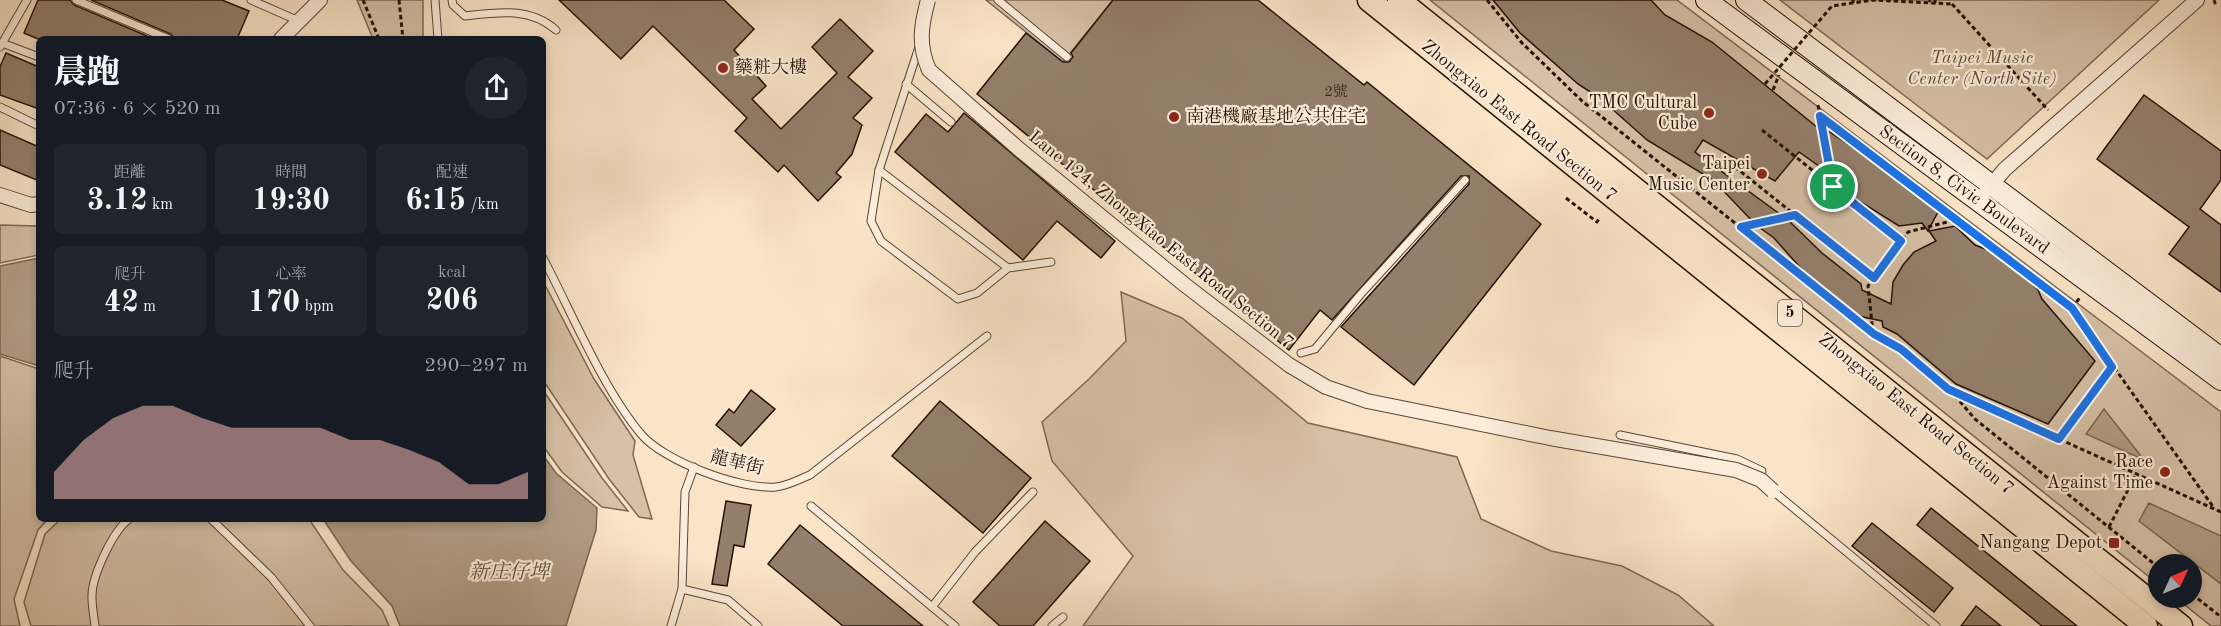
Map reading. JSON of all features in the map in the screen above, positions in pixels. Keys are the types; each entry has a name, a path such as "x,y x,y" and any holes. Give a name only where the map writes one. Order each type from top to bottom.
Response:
{"main road":[{"name":"Zhongxiao East Road Section 7","path":"1369,0 2146,626"},
{"name":"Zhongxiao East Road Section 7","path":"1399,0 2181,626"}],"street":[{"path":"283,36 320,0"},
{"name":"Lane 124, ZhongXiao East Road Section 7","path":"928,0 920,30 923,57 929,70 1020,150 1185,285 1289,365 1326,387 1367,401 1550,438 1736,470 1761,480 1773,491"},
{"name":"Section 8, Civic Boulevard","path":"1706,0 2221,380"},
{"name":"Section 8, Civic Boulevard","path":"1746,0 2221,358"},
{"path":"1978,201 1990,185 2197,0"},
{"path":"0,195 31,205 36,204"}],"lane":[{"path":"27,0 1,45 36,56"},
{"path":"75,0 162,36"},
{"path":"251,0 299,21"},
{"path":"435,0 438,36"},
{"path":"452,0 453,5 465,16 506,10 543,19 556,30"},
{"path":"935,0 879,170 871,221 881,241 958,299 977,293 1008,268 1051,262"},
{"path":"998,0 1067,57"},
{"path":"906,84 951,122"},
{"path":"0,107 36,125"},
{"path":"879,170 1008,268"},
{"path":"1301,353 1315,349 1360,295 1465,180"},
{"name":"龍華街","path":"546,264 612,390 642,436 694,467 740,483 776,487 810,475 987,336"},
{"path":"1620,435 1737,459 1762,471 1761,480"},
{"path":"671,626 682,589 685,492 694,467"},
{"path":"1773,491 1936,626"},
{"path":"932,607 975,552 1033,492"},
{"path":"811,507 955,626"},
{"path":"94,626 91,596 103,560 120,526 125,522"},
{"path":"215,522 272,577 310,626"},
{"path":"682,589 728,600 758,626"},
{"path":"1052,626 1063,617"}],"path":[{"path":"363,0 378,36"},
{"path":"399,0 403,36"},
{"path":"1487,0 1522,43 1582,101 1874,334 1901,349 1948,389 1975,419 2148,559"},
{"path":"2214,0 2216,6"},
{"path":"1765,84 1832,6 1853,1 1929,1 1952,4 2048,110"},
{"path":"1773,90 1779,75"},
{"path":"1817,103 1833,187"},
{"path":"1820,116 1959,219 2072,308 2215,510"},
{"path":"1761,130 1901,241"},
{"path":"1735,167 1874,278"},
{"path":"1566,198 1597,222 1599,219"},
{"path":"1741,227 1795,215"},
{"path":"1874,334 1868,286 1901,241 1908,232 1959,219"},
{"path":"1986,240 1990,235"},
{"path":"2072,308 2082,295"},
{"path":"2059,439 2112,367"},
{"path":"1948,389 2221,513"},
{"path":"2109,527 2136,474"},
{"path":"2202,602 2221,617"}],"green space":[{"path":"357,0 423,0 423,36 372,36"},
{"path":"986,0 1113,0 1063,62"},
{"path":"1430,0 1677,0 2221,412 2221,626 2211,626 2189,608 2202,608 2202,554 2148,554 2148,576"},
{"name":"Taipei Music Center (North Site)","path":"1780,0 2159,0 1987,159"},
{"path":"0,225 36,226 36,256 0,263"},
{"path":"546,287 594,379 635,441 633,455 652,519 639,517 609,479 546,384"},
{"path":"1121,292 1182,318 1308,423 1457,457 1481,519 1551,551 1622,566 1678,595 1714,626 1083,626 1133,556 1052,461 1042,422 1126,341"},
{"path":"0,356 36,368 36,522 45,522 38,530 14,599 20,626 0,626"},
{"path":"546,394 602,478 628,511 602,507 562,472 546,450"},
{"path":"58,522 311,522 343,570 382,610 389,626 31,626 24,602 45,534"}],"water":[{"path":"36,259 36,365 0,354 0,266"},
{"path":"2104,409 2144,460 2086,434"},
{"name":"新庄仔埤","path":"546,459 556,473 597,508 596,530 566,626 400,626 392,606 351,561 325,522 546,522"},
{"path":"2149,503 2221,536 2221,584 2202,569 2202,554 2182,554 2139,521"}],"building":[{"path":"38,0 70,0 74,5 147,36 36,36 36,38 24,33"},
{"path":"91,0 222,0 249,11 238,36 173,36"},
{"path":"559,0 724,0 754,29 734,50 766,86 752,99 781,129 837,73 812,47 840,19 873,51 848,77 872,98 853,118 862,125 852,154 836,173 841,177 818,201 784,165 778,172 735,131 747,118 653,26 621,59"},
{"path":"1113,0 1258,0 1364,85 1367,82 1541,224 1414,385 1341,327 1469,184 1469,176 1461,176 1332,320 1320,310 1289,350 977,94 1026,33 1063,62 1069,62 1073,57 1071,53"},
{"path":"1493,0 1651,0 1665,15 1712,42 1828,136 1827,130 1904,181 1939,210 1928,231 1922,223 1899,226 1856,199 1823,169 1799,152 1775,181 1703,140 1695,152 1788,220 1822,253 1861,284 1862,290 1891,304 1893,282 1903,265 1914,252 1936,241 1929,231 1955,226 1975,245 2006,257 2038,290 2042,299 2095,361 2048,424 1956,384 1897,334 1883,327 1882,321 1858,316 1805,273 1774,238 1756,225 1713,180 1647,140 1601,99 1578,84 1520,33"},
{"path":"6,53 36,66 36,108 0,95 0,67"},
{"path":"2144,95 2221,151 2221,180 2200,209 2221,225 2221,292 2169,254 2189,227 2097,159"},
{"path":"964,113 1115,241 1101,258 1057,221 1023,260 895,152 926,114 948,132"},
{"path":"0,130 36,146 36,180 0,165"},
{"path":"751,390 775,409 741,446 716,425 729,409 734,413"},
{"path":"940,401 1031,478 983,533 892,456"},
{"path":"726,501 751,505 744,547 734,545 727,586 712,584"},
{"path":"1931,508 2077,626 2042,626 1917,525"},
{"path":"1045,521 1090,561 1033,626 1000,626 973,602"},
{"path":"1872,523 1953,588 1934,612 1852,546"},
{"path":"800,525 923,626 843,626 768,564"},
{"path":"1976,606 2001,626 1961,626"}],"place":[{"name":"藥粧大樓","path":"723,68"},
{"name":"TMC Cultural Cube","path":"1709,113"},
{"name":"南港機廠基地公共住宅","path":"1174,117"},
{"name":"Taipei Music Center","path":"1762,174"},
{"name":"Race Against Time","path":"2165,472"},
{"name":"Nangang Depot","path":"2114,543"}],"route":[{"path":"1820,116 1959,219 2072,308 2112,367 2059,439 1948,389 1901,349 1874,334 1741,227 1795,215 1874,278 1901,241 1833,187 1820,116"}]}
